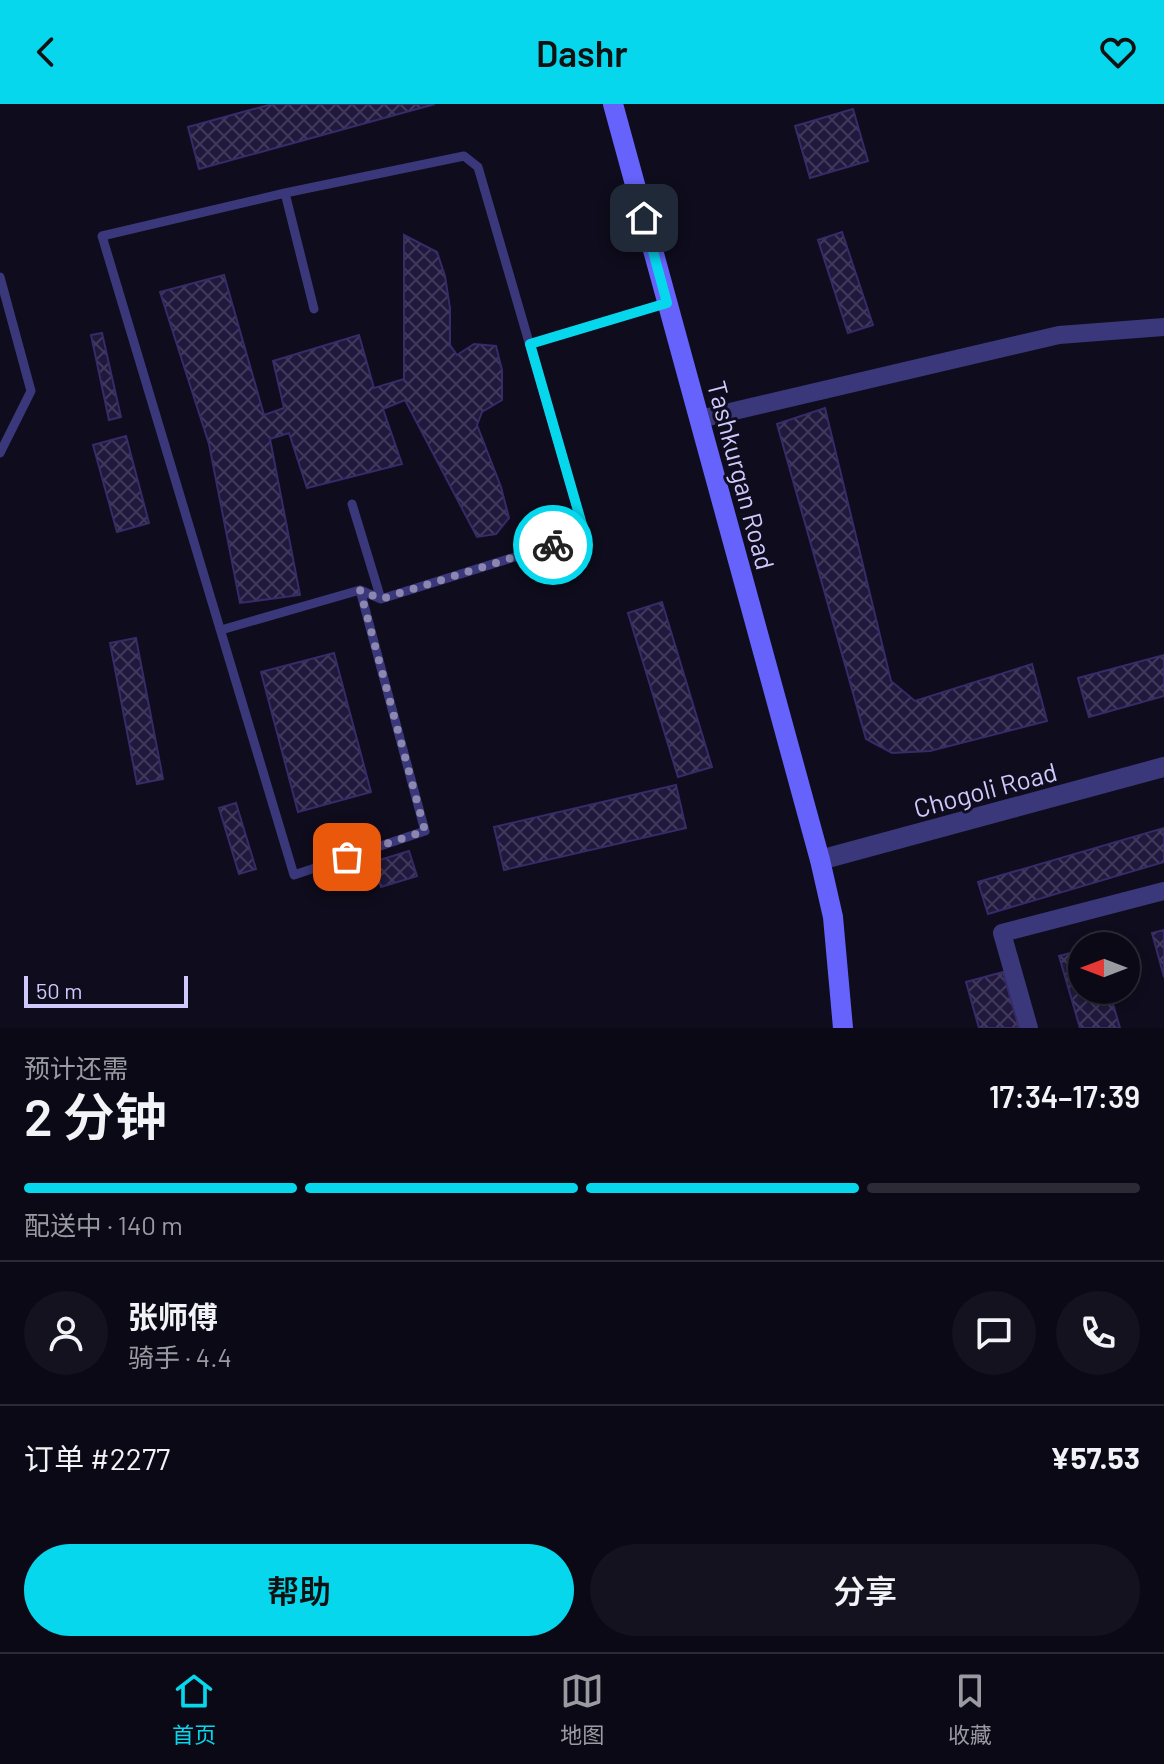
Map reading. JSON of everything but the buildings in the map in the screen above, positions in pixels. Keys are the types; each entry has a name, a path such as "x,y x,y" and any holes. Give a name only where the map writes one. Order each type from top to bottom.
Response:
{"main road":[{"name":"Tashkurgan Road","path":"613,104 820,860 833,917 843,1028"}],"street":[{"path":"700,419 1059,335 1164,327"},
{"name":"Chogoli Road","path":"820,860 1164,767"},
{"path":"1029,1028 1002,933 1164,891"}],"lane":[{"path":"221,630 360,590 381,599 585,535 478,167 464,156 285,193 102,236 294,875 425,831 360,590"},
{"path":"285,193 314,309"},
{"path":"0,277 31,391 0,453"},
{"path":"530,344 667,303"},
{"path":"352,504 381,599"}],"way so far":[{"path":"347,857 425,831 360,590 381,599 553,545"}],"route":[{"path":"553,545 585,535 530,344 667,303 644,218"}]}
